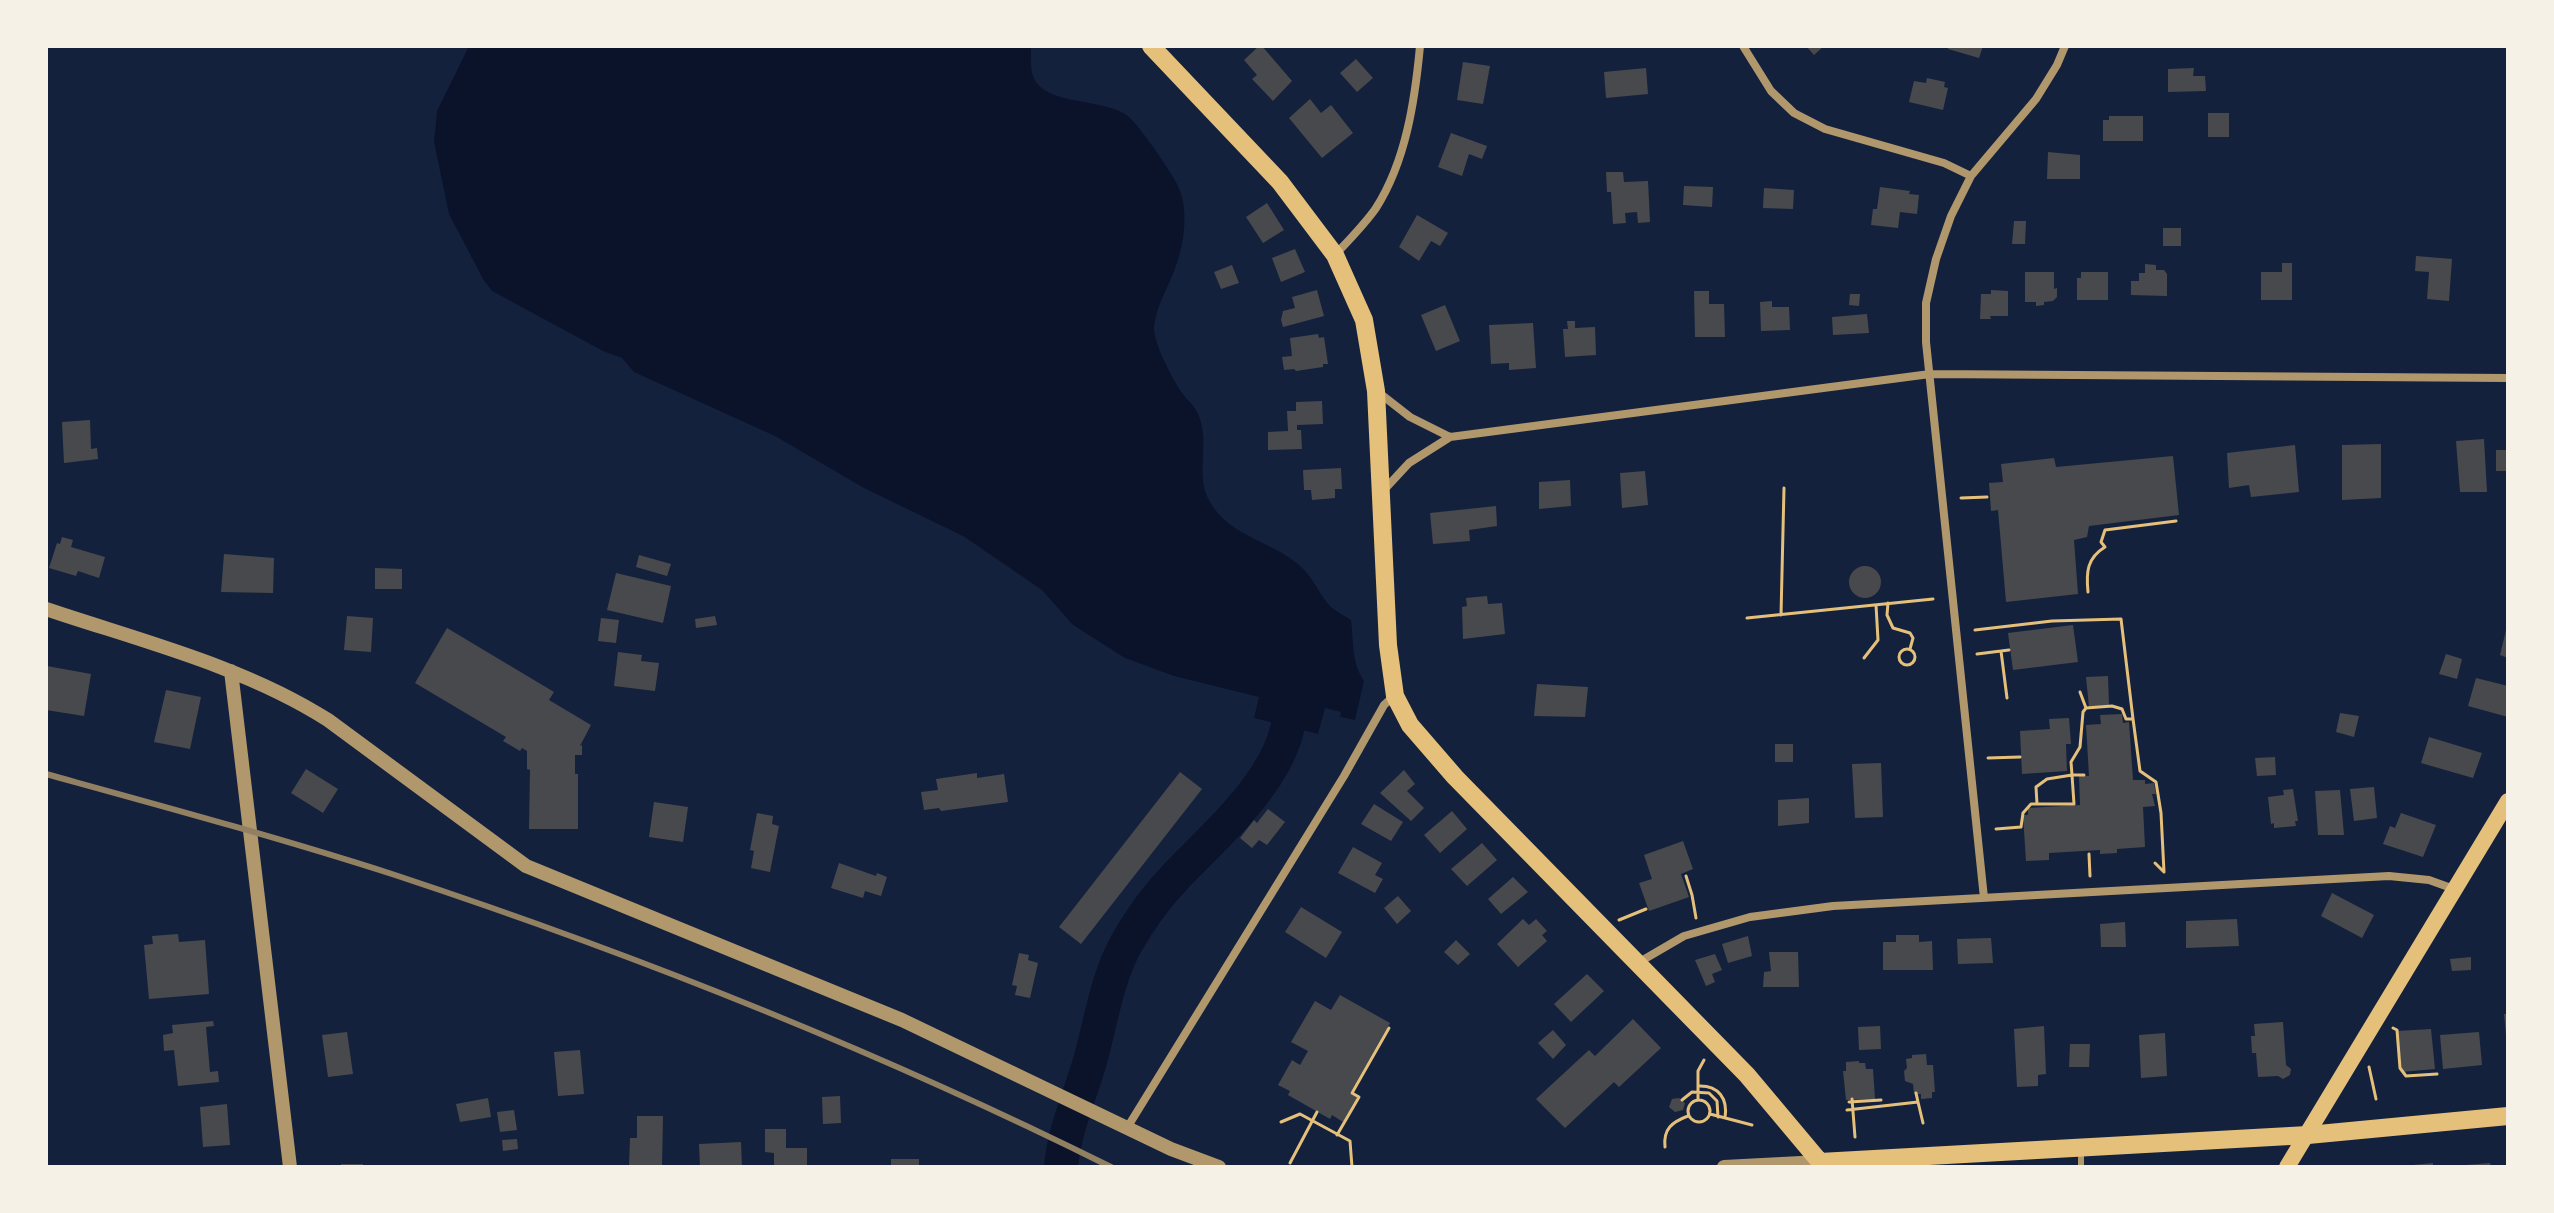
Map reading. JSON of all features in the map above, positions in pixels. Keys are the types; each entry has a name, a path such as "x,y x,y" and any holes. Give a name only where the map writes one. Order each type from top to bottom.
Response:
{"main road":[{"path":"1151,46 1280,182 1335,255 1364,320 1376,391 1388,645 1395,696 1410,725 1455,777 1747,1075 1823,1165 2308,1135 2508,1116"},
{"path":"2287,1167 2454,889 2505,811"}],"street":[{"path":"1335,255 1376,207 1394,171 1417,80 1420,46"},
{"path":"1743,46 1771,91 1794,113 1825,129 1944,163 1971,176"},
{"path":"1984,898 1926,342 1926,303 1936,259 1951,216 1971,176 2036,99 2065,46"},
{"path":"1383,491 1409,463 1450,437 1930,374 2508,378"},
{"path":"1376,391 1410,417 1450,437"},
{"path":"46,609 231,671 303,704 526,866 902,1020 1171,1149 1219,1167"},
{"path":"231,671 290,1167"},
{"path":"1127,1128 1344,776 1384,705 1395,696"},
{"path":"1636,964 1684,936 1750,917 1833,906 2389,876 2429,880 2454,889"},
{"path":"1724,1167 1823,1165"}],"lane":[{"path":"2080,1147 2081,1167"}],"path":[{"path":"1781,615 1784,488"},
{"path":"1961,498 1987,497"},
{"path":"2088,592 2088,565 2094,554 2105,547 2101,542 2105,530 2176,521"},
{"path":"1747,618 1933,599"},
{"path":"1888,603 1887,615 1893,628 1910,633 1913,638 1910,649"},
{"path":"1864,658 1878,640 1876,605"},
{"path":"1975,630 2052,621 2121,619 2140,771 2156,782 2161,813 2164,872 2155,863"},
{"path":"1904,649 1910,649 1915,659 1905,666 1899,655 1904,649"},
{"path":"1977,654 2009,650"},
{"path":"2001,651 2007,698"},
{"path":"2080,692 2086,708"},
{"path":"2086,708 2112,706 2122,709 2126,719 2133,719"},
{"path":"1996,829 2021,827 2023,813 2031,804 2074,804 2071,762 2080,747 2086,708"},
{"path":"1988,758 2020,757"},
{"path":"2037,804 2036,787 2047,779 2084,775"},
{"path":"2089,854 2090,876"},
{"path":"1686,876 1696,918"},
{"path":"1619,920 1646,909"},
{"path":"1337,1135 1359,1097 1352,1093 1389,1028"},
{"path":"2393,1028 2397,1030 2400,1068 2406,1076 2437,1074"},
{"path":"1698,1100 1699,1068 1707,1058"},
{"path":"2369,1067 2376,1099"},
{"path":"1682,1100 1698,1088 1709,1086 1719,1091 1726,1103 1725,1118"},
{"path":"1698,1088 1714,1097 1718,1104 1718,1117"},
{"path":"1916,1093 1923,1123"},
{"path":"1698,1100 1707,1103 1710,1114 1706,1121 1692,1121 1688,1116 1690,1104 1698,1100"},
{"path":"1855,1137 1851,1101 1881,1100"},
{"path":"1850,1110 1918,1102"},
{"path":"1290,1163 1317,1112"},
{"path":"1281,1122 1300,1114 1337,1135 1351,1144 1352,1167"},
{"path":"1710,1114 1752,1125"},
{"path":"1665,1147 1668,1128 1688,1116"}],"water":[{"path":"469,46 1031,46 1033,76 1048,92 1125,114 1166,166 1184,205 1182,245 1154,327 1169,370 1182,393 1196,409 1201,422 1207,496 1214,509 1235,528 1298,564 1331,607 1351,620 1355,659 1364,681 1355,720 1340,717 1341,712 1325,708 1318,734 1254,718 1259,697 1174,676 1125,658 1073,625 1042,590 963,536 864,488 775,436 634,372 622,358 603,351 492,291 449,214 434,142 437,111"}],"building":[{"path":"1259,46 1292,81 1273,101 1252,79 1257,75 1244,60"},
{"path":"1806,46 1824,46 1814,55"},
{"path":"1948,46 1983,46 1979,58 1948,49"},
{"path":"1356,59 1373,78 1357,92 1340,73"},
{"path":"1463,62 1490,66 1483,104 1457,100"},
{"path":"1646,68 1648,94 1606,98 1604,72"},
{"path":"2194,68 2193,76 2205,76 2206,91 2168,92 2168,69"},
{"path":"1927,78 1945,82 1944,87 1948,88 1943,110 1909,102 1914,81 1926,83"},
{"path":"1310,99 1321,113 1331,105 1353,133 1322,158 1289,118"},
{"path":"2208,113 2229,113 2229,137 2208,137"},
{"path":"2109,116 2143,116 2143,141 2103,141 2103,120 2109,120"},
{"path":"1451,133 1487,146 1482,159 1469,154 1462,176 1438,167"},
{"path":"2048,152 2080,155 2080,179 2047,179"},
{"path":"1606,172 1623,172 1624,182 1648,181 1650,222 1638,223 1637,212 1625,213 1626,223 1613,224"},
{"path":"1684,186 1713,187 1712,207 1683,205"},
{"path":"1880,187 1919,195 1917,214 1900,212 1898,228 1871,225"},
{"path":"1764,188 1794,190 1793,209 1763,208"},
{"path":"1267,203 1284,230 1263,243 1246,217"},
{"path":"1417,215 1448,233 1440,246 1431,241 1419,261 1399,247"},
{"path":"2014,221 2026,221 2025,244 2012,244"},
{"path":"2163,228 2181,228 2181,246 2163,246"},
{"path":"1295,249 1305,272 1281,282 1272,258"},
{"path":"2416,256 2452,259 2449,301 2427,299 2429,272 2415,271"},
{"path":"2282,263 2292,263 2292,300 2261,300 2261,272 2282,272"},
{"path":"2145,264 2156,265 2156,270 2164,270 2167,274 2167,296 2131,295 2131,281 2139,281 2139,273 2145,273"},
{"path":"1232,265 1239,283 1221,289 1214,272"},
{"path":"2025,272 2054,272 2057,297 2044,302 2044,305 2025,302"},
{"path":"2081,272 2108,272 2108,300 2077,300 2077,278 2081,278"},
{"path":"1317,290 1324,316 1283,327 1283,311 1295,308 1292,297"},
{"path":"1991,290 2008,291 2008,316 1980,319 1981,294 1991,294"},
{"path":"1694,291 1709,291 1709,304 1724,304 1725,337 1695,337"},
{"path":"1850,294 1860,294 1859,306 1849,305"},
{"path":"1772,301 1772,307 1789,307 1790,330 1761,331 1760,302"},
{"path":"1445,305 1460,341 1436,351 1421,315"},
{"path":"1867,314 1869,333 1833,335 1832,317"},
{"path":"1567,321 1575,321 1575,328 1595,327 1596,355 1565,357 1563,329 1568,329"},
{"path":"1533,323 1536,368 1509,370 1509,363 1491,364 1489,325"},
{"path":"1318,334 1319,338 1324,337 1328,364 1296,371 1284,370 1282,357 1292,356 1290,338"},
{"path":"1322,401 1323,424 1297,425 1297,430 1301,430 1302,449 1268,450 1268,432 1288,431 1287,411 1296,411 1296,402"},
{"path":"90,420 91,449 97,448 98,459 64,463 62,422"},
{"path":"2484,439 2487,492 2460,492 2456,441"},
{"path":"2381,444 2381,498 2342,500 2342,445"},
{"path":"2295,445 2299,492 2251,497 2249,485 2229,488 2227,453"},
{"path":"2496,450 2508,450 2508,471 2496,471"},
{"path":"2173,456 2179,515 2089,526 2087,537 2074,540 2078,594 2006,602 1998,510 1991,511 1989,483 2003,482 2001,464 2054,458 2056,467"},
{"path":"1341,468 1342,489 1335,489 1335,498 1312,500 1311,490 1304,490 1303,470"},
{"path":"1645,471 1648,505 1622,508 1620,473"},
{"path":"1570,480 1571,506 1539,509 1539,482"},
{"path":"1496,506 1497,526 1469,530 1470,541 1433,544 1430,513"},
{"path":"62,537 73,540 71,547 105,557 99,578 78,571 76,576 49,568"},
{"path":"224,554 274,558 273,593 221,592"},
{"path":"639,555 671,564 667,576 636,567"},
{"path":"1865,566 1876,571 1881,582 1876,593 1865,598 1854,593 1849,582 1854,571"},
{"path":"375,568 402,569 402,589 375,589"},
{"path":"616,573 671,586 663,623 607,610"},
{"path":"1487,596 1488,604 1502,603 1505,634 1463,639 1462,607 1467,606 1466,598"},
{"path":"347,616 373,618 371,652 344,650"},
{"path":"715,616 717,625 696,628 695,619"},
{"path":"601,618 619,620 616,643 598,641"},
{"path":"2073,625 2078,662 2013,670 2008,633"},
{"path":"2508,626 2508,658 2500,655"},
{"path":"447,628 554,692 549,700 591,725 580,746 582,755 575,755 578,829 529,829 530,770 527,769 527,751 522,748 520,751 503,741 506,737 415,683"},
{"path":"618,652 642,655 641,661 659,663 655,691 614,686"},
{"path":"2446,654 2462,659 2457,679 2439,674"},
{"path":"47,666 91,674 84,716 46,710"},
{"path":"2108,676 2109,705 2089,707 2086,677"},
{"path":"2476,678 2508,686 2508,717 2468,706"},
{"path":"1537,684 1588,687 1585,717 1534,716"},
{"path":"166,690 201,697 190,749 154,742"},
{"path":"2340,713 2359,716 2354,737 2336,732"},
{"path":"2122,714 2123,723 2129,722 2133,780 2154,783 2156,794 2152,794 2155,806 2143,807 2145,847 2117,849 2117,853 2100,854 2100,850 2049,853 2049,860 2026,861 2023,815 2028,815 2028,808 2080,805 2079,776 2089,776 2086,725 2101,724 2100,715"},
{"path":"2069,718 2071,744 2066,744 2067,771 2022,774 2020,731 2050,729 2049,719"},
{"path":"2429,737 2482,753 2473,778 2421,763"},
{"path":"1775,744 1793,744 1793,762 1775,762"},
{"path":"2275,757 2276,775 2257,776 2255,758"},
{"path":"1881,763 1883,817 1855,818 1852,764"},
{"path":"306,769 338,789 323,813 291,793"},
{"path":"1404,770 1415,784 1407,791 1424,808 1411,821 1380,793"},
{"path":"1180,772 1202,789 1081,944 1059,927"},
{"path":"977,773 977,778 1004,774 1008,802 941,811 939,808 924,810 921,792 938,790 936,779"},
{"path":"2374,787 2377,818 2354,821 2350,789"},
{"path":"2293,789 2296,826 2274,828 2268,797 2284,795 2283,790"},
{"path":"2340,790 2344,835 2318,835 2315,791"},
{"path":"1809,798 1809,823 1778,826 1778,800"},
{"path":"654,802 688,807 683,842 649,837"},
{"path":"1374,804 1403,822 1391,841 1361,824"},
{"path":"1268,809 1285,822 1267,845 1259,840 1252,848 1240,838 1254,820 1257,823"},
{"path":"1452,811 1467,829 1440,853 1424,835"},
{"path":"757,813 773,816 772,824 779,826 770,872 751,868 754,851 750,850"},
{"path":"2401,813 2436,825 2423,857 2383,844 2390,826 2395,828"},
{"path":"1683,841 1693,869 1681,874 1689,897 1649,911 1639,883 1652,879 1644,855"},
{"path":"1482,843 1497,860 1467,886 1451,869"},
{"path":"1353,847 1382,863 1375,875 1383,879 1375,893 1338,873"},
{"path":"839,863 887,877 881,896 865,891 863,898 831,888"},
{"path":"1513,877 1528,892 1501,914 1488,899"},
{"path":"2332,893 2374,915 2362,938 2321,916"},
{"path":"1398,896 1411,911 1397,924 1384,908"},
{"path":"1301,907 1342,932 1326,958 1285,932"},
{"path":"1523,919 1529,925 1536,919 1547,931 1542,935 1547,941 1518,967 1497,944"},
{"path":"2237,919 2239,946 2186,948 2186,921"},
{"path":"2125,922 2126,947 2101,947 2100,924"},
{"path":"178,934 179,942 205,940 209,994 149,999 144,945 153,944 152,936"},
{"path":"1896,935 1919,935 1919,942 1932,941 1933,970 1883,970 1883,942 1896,942"},
{"path":"1748,936 1752,956 1728,963 1722,944"},
{"path":"1991,938 1993,963 1958,964 1957,939"},
{"path":"1456,940 1470,954 1458,965 1444,952"},
{"path":"1769,952 1798,952 1799,987 1763,987 1764,972 1771,971"},
{"path":"1019,953 1029,955 1028,960 1038,963 1030,998 1015,995 1017,986 1012,985"},
{"path":"1715,954 1722,970 1712,974 1715,982 1706,986 1695,960"},
{"path":"2471,957 2471,970 2452,971 2450,959"},
{"path":"1587,974 1604,991 1571,1022 1554,1004"},
{"path":"1340,995 1390,1023 1350,1093 1357,1097 1343,1122 1332,1115 1330,1119 1288,1095 1290,1091 1278,1085 1292,1060 1300,1065 1308,1051 1291,1042 1315,1001 1331,1010"},
{"path":"2504,1014 2508,1014 2508,1035 2506,1035"},
{"path":"1633,1019 1661,1048 1619,1087 1614,1082 1565,1128 1536,1099 1589,1050 1595,1056"},
{"path":"213,1021 214,1026 206,1027 210,1072 218,1071 219,1082 178,1086 174,1050 164,1051 163,1035 173,1033 172,1025"},
{"path":"2283,1022 2286,1065 2291,1069 2290,1075 2283,1079 2278,1076 2258,1077 2256,1053 2252,1053 2254,1024"},
{"path":"1880,1026 1881,1049 1859,1050 1858,1027"},
{"path":"2044,1026 2046,1074 2038,1075 2038,1086 2017,1087 2014,1029"},
{"path":"2431,1029 2435,1069 2401,1072 2397,1031"},
{"path":"1553,1030 1566,1045 1553,1059 1538,1043"},
{"path":"347,1032 353,1074 328,1077 322,1035"},
{"path":"2479,1032 2482,1065 2443,1069 2440,1035"},
{"path":"2165,1033 2167,1076 2141,1078 2139,1035"},
{"path":"2070,1044 2090,1044 2089,1067 2069,1067"},
{"path":"580,1050 584,1094 558,1096 554,1052"},
{"path":"1926,1054 1927,1065 1933,1065 1935,1092 1932,1092 1932,1098 1921,1099 1921,1094 1914,1094 1913,1084 1905,1081 1904,1071 1907,1068 1906,1059 1912,1058 1912,1055"},
{"path":"1846,1062 1865,1063 1866,1069 1873,1069 1875,1099 1846,1100 1843,1071 1846,1071"},
{"path":"840,1096 841,1123 823,1124 822,1097"},
{"path":"488,1098 491,1117 460,1122 456,1104"},
{"path":"1679,1098 1685,1103 1683,1110 1675,1112 1669,1107 1672,1099"},
{"path":"227,1104 230,1145 203,1147 200,1107"},
{"path":"514,1110 517,1130 500,1132 497,1112"},
{"path":"637,1116 663,1116 662,1167 629,1167 630,1138 637,1138"},
{"path":"765,1129 786,1129 786,1148 807,1148 807,1167 774,1167 774,1153 765,1152"},
{"path":"517,1139 518,1149 503,1151 502,1140"},
{"path":"741,1142 742,1167 700,1167 699,1144"},
{"path":"891,1159 919,1159 919,1167 891,1167"},
{"path":"2433,1163 2433,1167 2413,1167 2413,1165"},
{"path":"2490,1163 2491,1167 2465,1167 2465,1165"},
{"path":"341,1164 363,1164 363,1167 341,1167"}],"waterway":[{"path":"1061,1167 1069,1126 1119,958 1156,899 1237,813 1273,764 1285,737 1290,710 1287,682"}],"railway":[{"path":"46,774 352,861 578,939 848,1045 1111,1167"}]}
